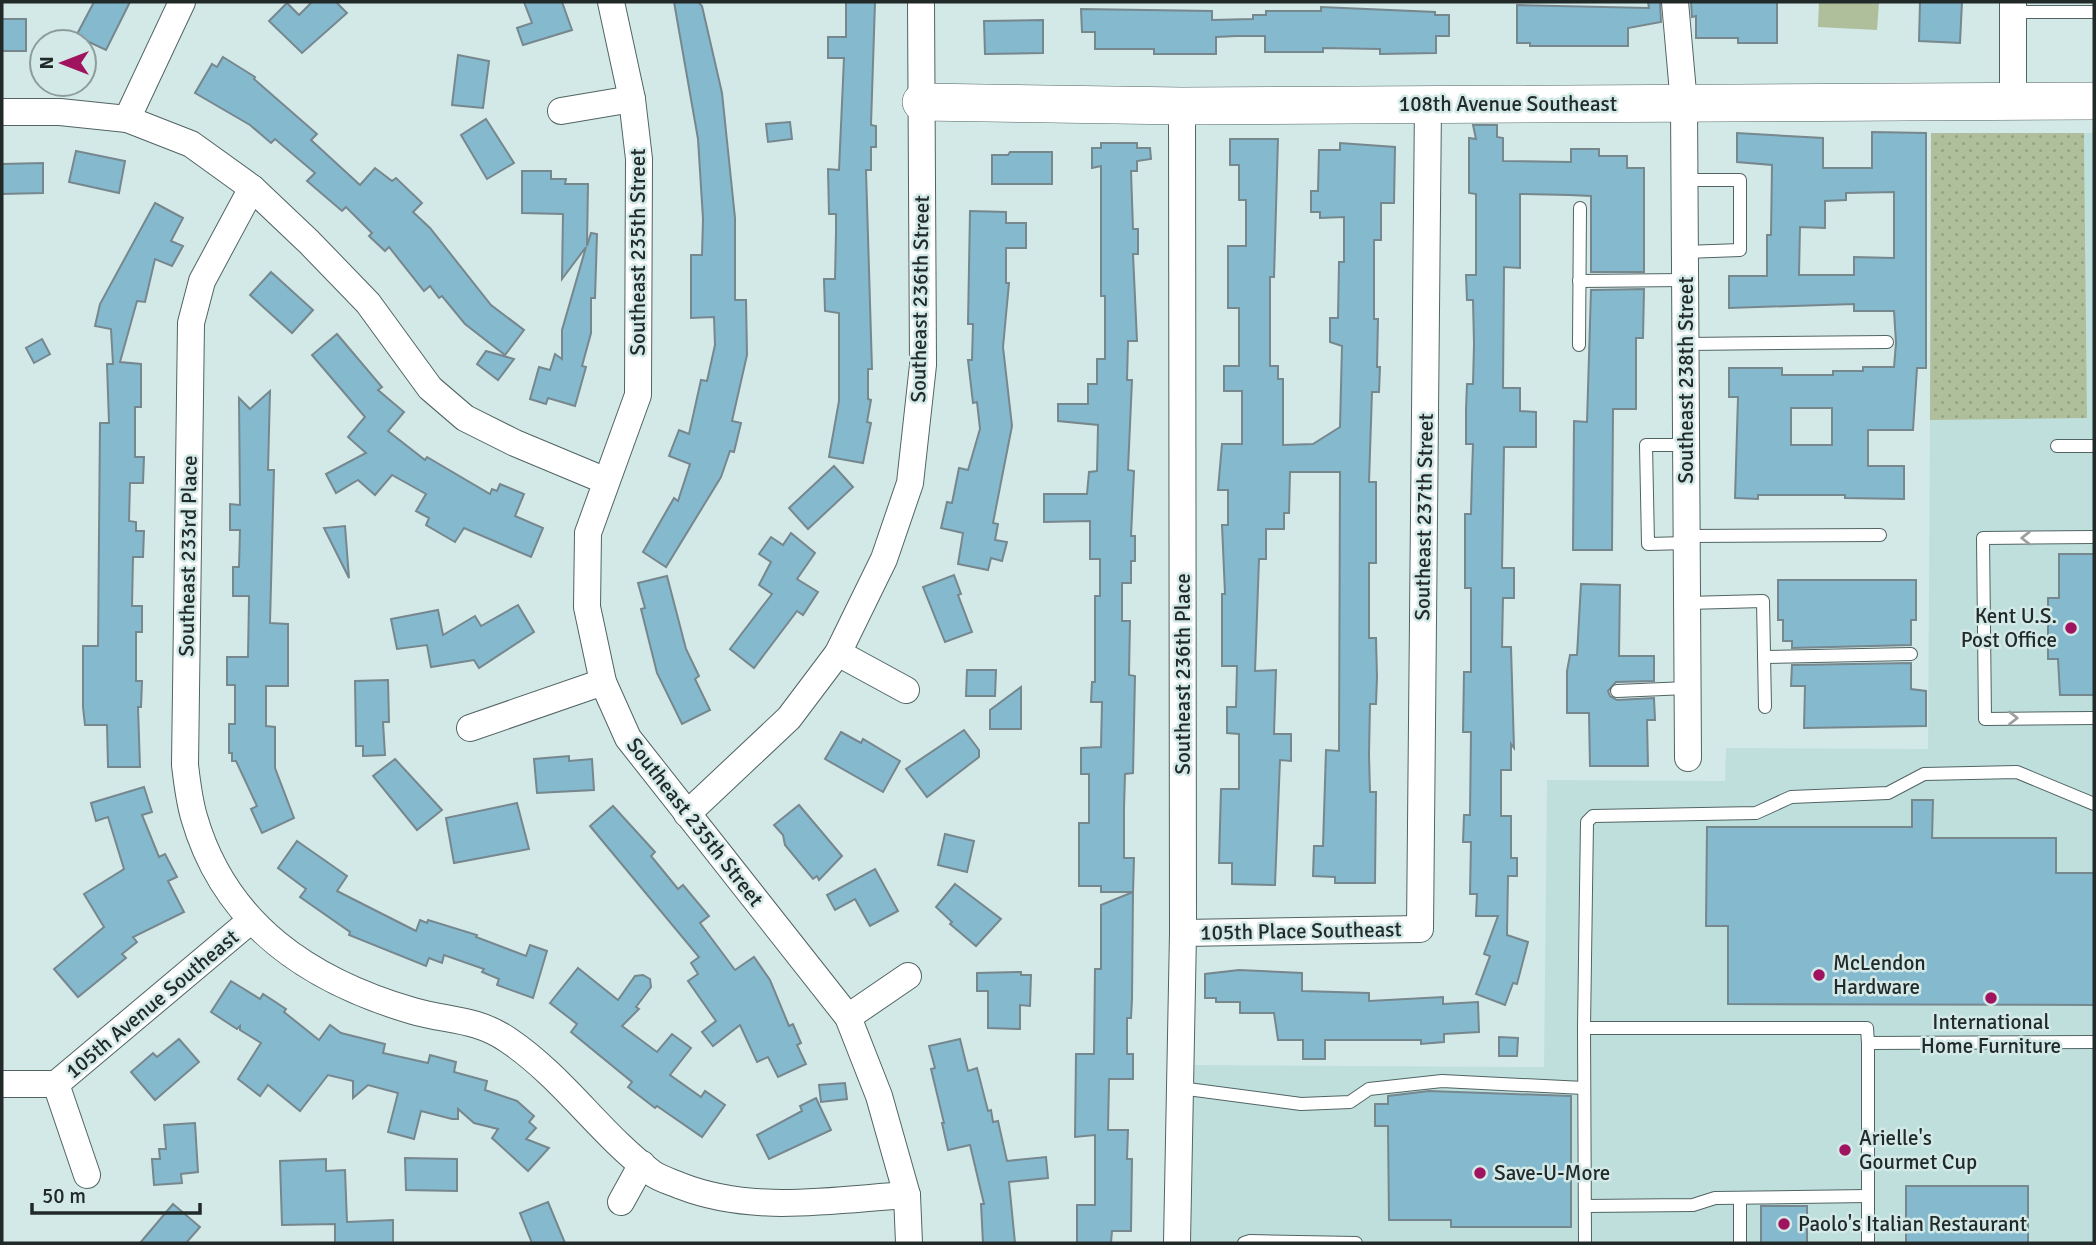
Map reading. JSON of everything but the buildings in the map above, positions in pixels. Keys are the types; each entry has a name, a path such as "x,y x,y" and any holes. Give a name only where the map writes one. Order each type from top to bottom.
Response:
{"street":[{"path":"127,119 182,2"},
{"name":"Southeast 235th Street","path":"611,2 632,99 639,159 638,395 588,533 587,607 603,682 628,738 848,1017 879,1096 907,1195 909,1243"},
{"name":"Southeast 236th Street","path":"687,814 789,718 838,653 884,559 910,483 923,365 922,2"},
{"name":"Southeast 238th Street","path":"1675,2 1684,104 1688,758"},
{"path":"2013,7 2013,101"},
{"path":"561,111 632,99"},
{"name":"108th Avenue Southeast","path":"921,102 1182,106 2094,101"},
{"name":"Southeast 237th Street","path":"1420,929 1428,104"},
{"name":"Southeast 236th Place","path":"1177,1243 1183,933 1182,106"},
{"path":"2,112 60,113 127,119 191,144 252,188 368,303 430,388 465,418 515,443 606,481"},
{"name":"Southeast 233rd Place","path":"250,921 213,866 193,817 184,765 191,323 202,281 252,188"},
{"path":"838,653 906,690"},
{"path":"470,728 603,682"},
{"name":"105th Avenue Southeast","path":"87,1175 56,1084 250,921 291,957 342,987 416,1012 462,1019 508,1039 556,1080 654,1175 700,1193 739,1201 775,1204 907,1195"},
{"name":"105th Place Southeast","path":"1183,933 1420,929"},
{"path":"848,1017 908,976"},
{"path":"2,1084 56,1084"},
{"path":"621,1202 642,1164"}],"lane":[{"path":"2013,7 2094,12"},
{"path":"1685,180 1740,180 1740,250 1685,252"},
{"path":"1578,345 1580,208"},
{"path":"1579,281 1685,280"},
{"path":"1685,344 1887,342"},
{"path":"1686,445 1646,445 1648,544 1687,540 1880,535"},
{"path":"2057,446 2094,446"},
{"path":"2094,537 1983,538 1985,719 2094,718"},
{"path":"1687,603 1763,601 1765,707"},
{"path":"1764,657 1911,654"},
{"path":"1617,691 1687,688"},
{"path":"1585,1243 1587,821 1593,816 1756,813 1791,797 1888,793 1924,774 2017,772 2094,804"},
{"path":"1584,1028 1867,1028 1868,1243"},
{"path":"1868,1043 2094,1042"},
{"path":"1180,1088 1301,1104 1350,1102 1369,1089 1442,1081 1584,1088"},
{"path":"1585,1206 1693,1205 1715,1198 1868,1196"},
{"path":"1740,1198 1740,1243"},
{"path":"1244,1243 1356,1243"}],"shaded area":[{"path":"2084,133 2094,133 2094,1243 1191,1243 1192,1065 1544,1067 1547,780 1725,781 1726,748 1928,749 1930,420 2087,417"}],"green space":[{"path":"1819,2 1879,2 1877,30 1818,27"},
{"path":"1931,133 2084,133 2087,418 1930,420"}],"place":[{"name":"Kent U.S. Post Office","path":"2071,628"},
{"name":"McLendon Hardware","path":"1819,975"},
{"name":"International Home Furniture","path":"1991,998"},
{"name":"Arielle's Gourmet Cup","path":"1845,1150"},
{"name":"Save-U-More","path":"1480,1173"},
{"name":"Paolo's Italian Restaurant","path":"1784,1224"}]}
